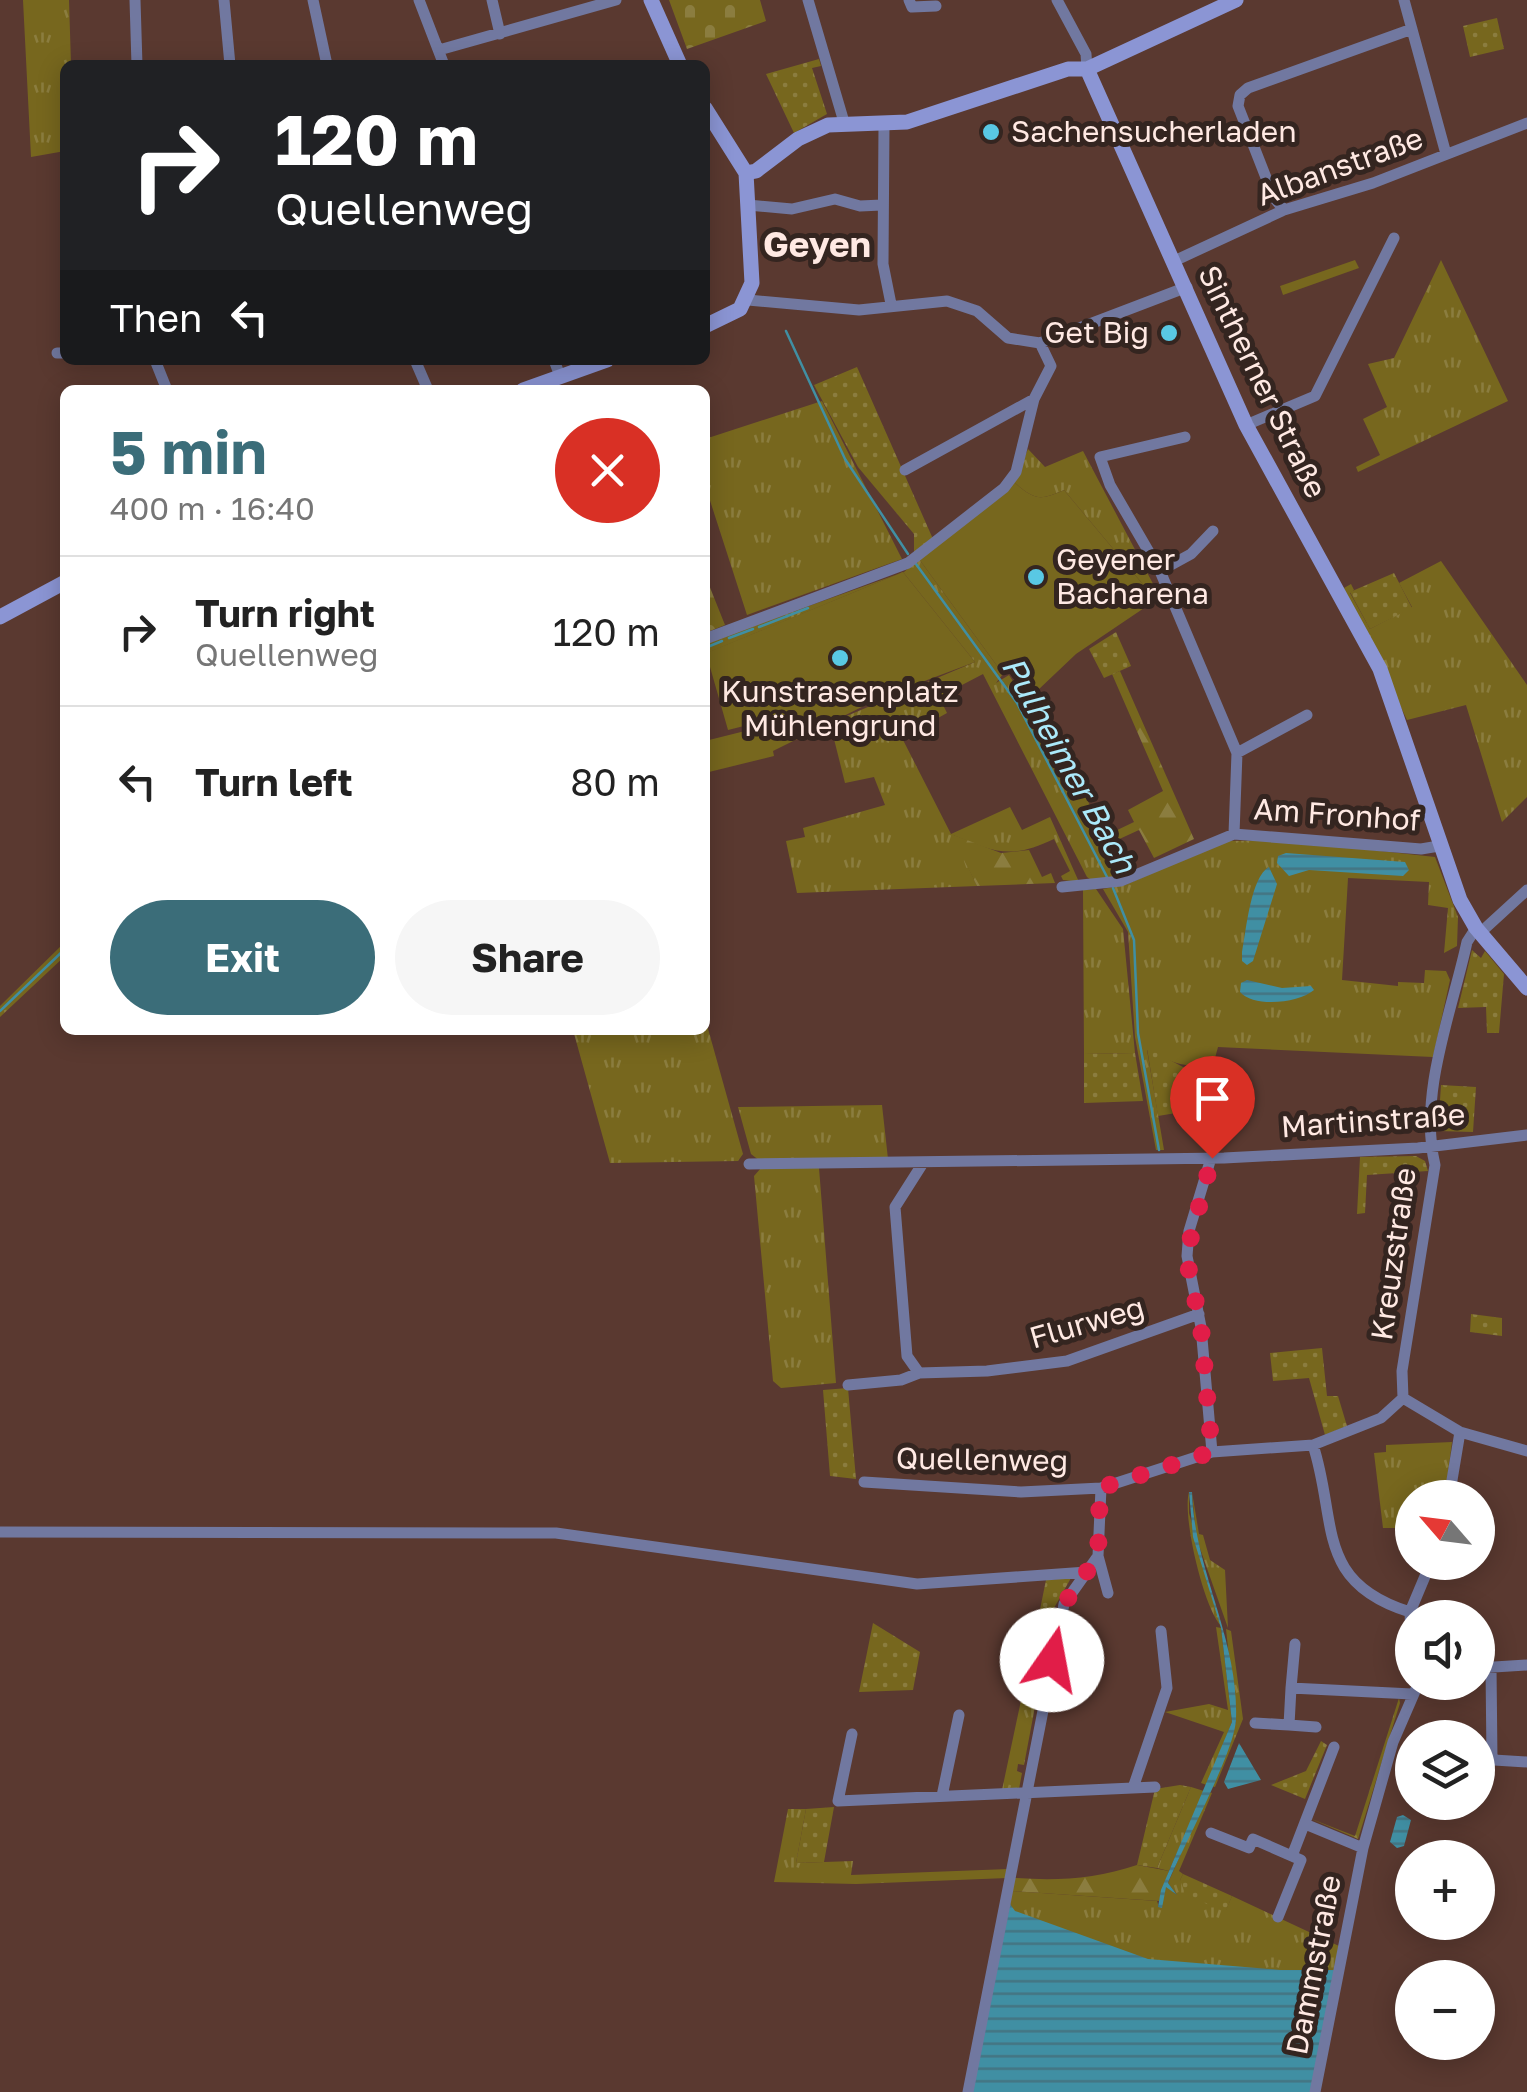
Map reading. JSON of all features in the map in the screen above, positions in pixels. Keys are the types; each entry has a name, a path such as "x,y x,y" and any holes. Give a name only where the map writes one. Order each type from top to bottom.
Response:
{"street":[{"path":"135,0 137,60"},
{"path":"224,0 230,60"},
{"path":"313,0 326,60"},
{"path":"418,0 442,60"},
{"path":"492,0 500,34"},
{"path":"438,50 616,0"},
{"path":"651,0 678,60"},
{"path":"808,0 844,122"},
{"path":"908,0 912,7 936,6"},
{"name":"Sintherner Straße","path":"1057,0 1086,54 1087,69 1246,425 1380,669 1439,846 1478,931 1527,988"},
{"path":"746,173 756,172 798,139 844,122 884,126 966,105 1068,69 1087,69 1200,7 1236,0"},
{"path":"1404,0 1446,154"},
{"path":"1284,210 1274,198 1238,106 1240,95 1248,88 1412,29"},
{"path":"710,116 746,173 752,283 748,300 732,316 710,324"},
{"name":"Albanstraße","path":"1172,262 1284,210 1527,122"},
{"path":"884,126 883,264 892,304"},
{"path":"748,205 792,209 835,199 860,206 882,205"},
{"path":"1246,425 1315,396 1394,238"},
{"path":"748,300 859,310 947,302 977,311 1008,338 1040,343 1187,288"},
{"path":"710,637 912,559 1010,482 1034,398 1051,366 1040,343"},
{"path":"531,385 557,368"},
{"path":"905,470 1034,398"},
{"path":"1184,437 1100,457 1110,485 1160,572 1237,753 1234,834"},
{"path":"1160,572 1191,554 1213,531"},
{"path":"0,617 60,585"},
{"path":"1237,753 1307,715"},
{"name":"Am Fronhof","path":"1062,887 1122,881 1234,834 1421,848 1439,846"},
{"path":"1478,931 1527,890"},
{"name":"Kreuzstraße","path":"1403,1398 1402,1371 1436,1165 1430,1145 1437,1075 1467,942 1478,931"},
{"name":"Martinstraße","path":"749,1164 1212,1158 1527,1135"},
{"path":"1212,1158 1187,1242 1199,1314 1212,1452"},
{"path":"917,1163 894,1215 907,1356 923,1374"},
{"name":"Flurweg","path":"848,1385 1068,1361 1199,1314"},
{"path":"1403,1398 1460,1432 1527,1450"},
{"name":"Quellenweg","path":"864,1482 1022,1492 1100,1488 1212,1452 1313,1445 1381,1418 1403,1398"},
{"path":"1453,1480 1460,1432"},
{"path":"1313,1445 1328,1532 1352,1582 1364,1593 1395,1606"},
{"name":"Quellenweg","path":"1100,1488 1098,1556 1108,1593"},
{"path":"0,1532 556,1533 918,1584 1087,1572"},
{"path":"968,2092 1064,1604 1098,1556"},
{"path":"1134,1785 1167,1688 1161,1631"},
{"path":"1289,1725 1295,1644"},
{"path":"1495,1666 1527,1665"},
{"name":"Dammstraße","path":"1290,1688 1395,1688"},
{"name":"Dammstraße","path":"1315,2092 1363,1848 1393,1742 1411,1700"},
{"path":"942,1796 959,1715"},
{"path":"1254,1723 1316,1727"},
{"path":"852,1734 838,1800 1156,1787"},
{"name":"Dammstraße","path":"1292,1856 1334,1747"},
{"path":"1495,1760 1527,1762"},
{"name":"Dammstraße","path":"1306,1824 1363,1848"},
{"name":"Dammstraße","path":"1212,1833 1249,1848 1253,1839 1301,1860 1278,1917"}],"green space":[{"path":"23,0 69,0 71,60 60,60 60,152 31,157"},
{"path":"669,0 760,0 766,21 687,49"},
{"path":"1497,18 1504,49 1470,57 1463,26"},
{"path":"819,59 821,66 812,68 827,114 794,133 766,74"},
{"path":"1355,260 1359,268 1283,295 1280,286"},
{"path":"1441,260 1508,401 1358,472 1356,467 1380,455 1363,419 1387,407 1368,364 1394,358"},
{"path":"857,367 933,539 914,553 914,534 858,467 814,385"},
{"path":"822,401 902,559 747,615 710,500 710,437"},
{"path":"1028,449 1045,467 1083,451 1160,597 1156,600 1064,490 1038,497 1014,482"},
{"name":"Geyener Bacharena","path":"1014,482 1038,497 1064,490 1156,600 1076,654 1037,691 1020,686 1009,670 1003,674 919,559"},
{"path":"919,559 1003,674 996,683 1009,675 1057,753 1062,751 1110,844 1104,848 1118,877 1094,882 1087,877 983,674 939,697 947,713 902,738 951,834 1010,807 1022,830 1050,817 1079,882 1063,880 1061,876 1070,871 1054,839 1026,850 1003,851 953,835 977,886 797,893 786,841 805,837 803,828 885,805 874,777 845,783 830,723 975,662 903,572"},
{"path":"1441,561 1527,685 1527,797 1502,822 1466,705 1407,720 1344,588 1351,584 1354,590 1350,593 1370,629 1412,607 1399,583"},
{"name":"Kunstrasenplatz Mühlengrund","path":"903,572 975,662 882,697 773,751 774,756 710,772 710,740 765,726 764,721 728,730 710,667 710,651"},
{"path":"1394,573 1412,608 1370,629 1350,592"},
{"path":"897,575 710,652 710,641"},
{"path":"710,588 725,625 710,631"},
{"path":"1116,632 1131,666 1104,678 1089,649"},
{"path":"1120,671 1194,839 1154,858 1139,830 1115,841 1111,833 1134,822 1128,810 1163,791 1112,674"},
{"path":"951,834 1001,853 1029,850 1042,877 1051,873 1055,883 977,886"},
{"path":"1280,840 1435,857 1458,917 1457,946 1444,953 1448,908 1428,905 1429,882 1348,878 1342,980 1398,986 1398,982 1424,983 1425,970 1446,971 1450,980 1433,1057 1218,1047 1215,1058 1189,1065 1147,1050 1164,1150 1156,1150 1135,1037 1128,932 1103,889 1125,885 1226,841"},
{"path":"1096,889 1123,929 1135,1053 1084,1054 1083,890"},
{"path":"60,947 60,961 0,1017 0,1006"},
{"path":"1472,950 1481,958 1485,951 1504,974 1499,1033 1487,1033 1486,1007 1458,1008"},
{"path":"574,1035 710,1035 743,1154 738,1161 610,1163"},
{"path":"1147,1048 1183,1067 1194,1066 1188,1111 1158,1116"},
{"path":"1135,1053 1143,1101 1084,1103 1084,1054"},
{"path":"1441,1085 1476,1087 1473,1132 1438,1131"},
{"path":"882,1105 888,1159 760,1161 751,1154 738,1107"},
{"path":"1416,1156 1425,1161 1428,1171 1367,1175 1365,1213 1357,1214 1360,1157"},
{"path":"761,1168 819,1168 836,1383 781,1388 773,1381 754,1176"},
{"path":"1471,1314 1502,1318 1502,1336 1470,1332"},
{"path":"1322,1348 1327,1396 1338,1396 1347,1426 1325,1435 1309,1378 1273,1381 1270,1353"},
{"path":"848,1388 856,1479 830,1476 823,1390"},
{"path":"1452,1442 1447,1480 1395,1480 1395,1528 1383,1528 1374,1453 1386,1452 1386,1445"},
{"path":"1189,1492 1189,1513 1221,1626 1208,1601 1196,1562 1189,1521 1188,1504"},
{"path":"1192,1492 1199,1534 1203,1535 1210,1560 1225,1570 1228,1628 1196,1537"},
{"path":"1071,1578 1054,1608 1048,1642 1034,1639 1046,1580"},
{"path":"873,1623 920,1652 913,1690 859,1692"},
{"path":"1216,1627 1221,1628 1232,1722 1207,1785 1201,1783 1224,1732 1165,1712 1209,1704 1228,1710"},
{"path":"1226,1629 1231,1631 1243,1719 1215,1787 1210,1786 1236,1722"},
{"path":"1033,1639 1048,1642 1041,1678 1025,1680"},
{"path":"1023,1691 1037,1696 1024,1765 1018,1764 1017,1771 1022,1773 1019,1789 1002,1790"},
{"path":"1399,1700 1358,1839 1309,1818 1355,1836"},
{"path":"1321,1741 1327,1745 1305,1799 1271,1785 1306,1771"},
{"path":"1191,1787 1204,1791 1169,1871 1157,1868"},
{"path":"1191,1787 1157,1868 1137,1865 1155,1789"},
{"path":"1208,1792 1212,1793 1179,1871 1183,1874 1180,1880 1226,1910 1232,1896 1339,1946 1311,2092 1014,1911 1010,1904 1012,1891 1157,1901 1159,1907 1166,1886 1177,1895 1168,1883"},
{"path":"834,1807 824,1862 796,1863 806,1809"},
{"path":"788,1809 806,1809 796,1863 853,1861 851,1875 1009,1869 1007,1878 856,1884 774,1882"},
{"path":"1137,1865 1169,1871 1159,1901 1012,1891 1015,1878 1077,1878"},
{"path":"1183,1874 1232,1896 1226,1911 1186,1896 1180,1880"}],"water":[{"path":"1286,853 1405,862 1409,870 1403,876 1309,870 1289,876 1277,863 1278,856"},
{"path":"1269,867 1277,884 1253,961 1247,965 1242,961 1242,952 1250,905 1258,881"},
{"path":"1247,980 1282,988 1311,986 1314,990 1298,998 1266,1002 1240,992 1241,983"},
{"path":"1189,1492 1200,1549 1231,1661 1236,1719 1218,1776 1168,1883 1177,1895 1166,1887 1162,1908 1158,1907 1161,1890 1232,1722 1221,1628 1193,1537"},
{"path":"1239,1743 1261,1780 1228,1789 1224,1782"},
{"path":"1396,1820 1411,1820 1406,1840 1395,1840 1395,1846 1390,1842"},
{"path":"1010,1904 1015,1911 1148,1959 1281,1970 1335,1970 1311,2092 972,2092"}],"waterway":[{"name":"Pulheimer Bach","path":"786,331 845,459 908,554"},
{"name":"Pulheimer Bach","path":"916,564 1017,703 1107,877"},
{"path":"759,627 808,608"},
{"path":"729,638 753,629"},
{"path":"710,646 722,641"},
{"name":"Pulheimer Bach","path":"1113,888 1134,940 1138,1033 1159,1150"},
{"path":"0,1011 60,954"}],"place":[{"name":"Sachensucherladen","path":"991,132"},
{"name":"Get Big","path":"1169,333"},
{"name":"Geyener Bacharena","path":"1036,577"},
{"name":"Kunstrasenplatz Mühlengrund","path":"840,658"}],"district":[{"name":"Geyen","path":"817,245"}],"route":[{"path":"1052,1660 1064,1604 1098,1556 1100,1488 1212,1452 1201,1327 1186,1256 1189,1231 1212,1158"}]}
